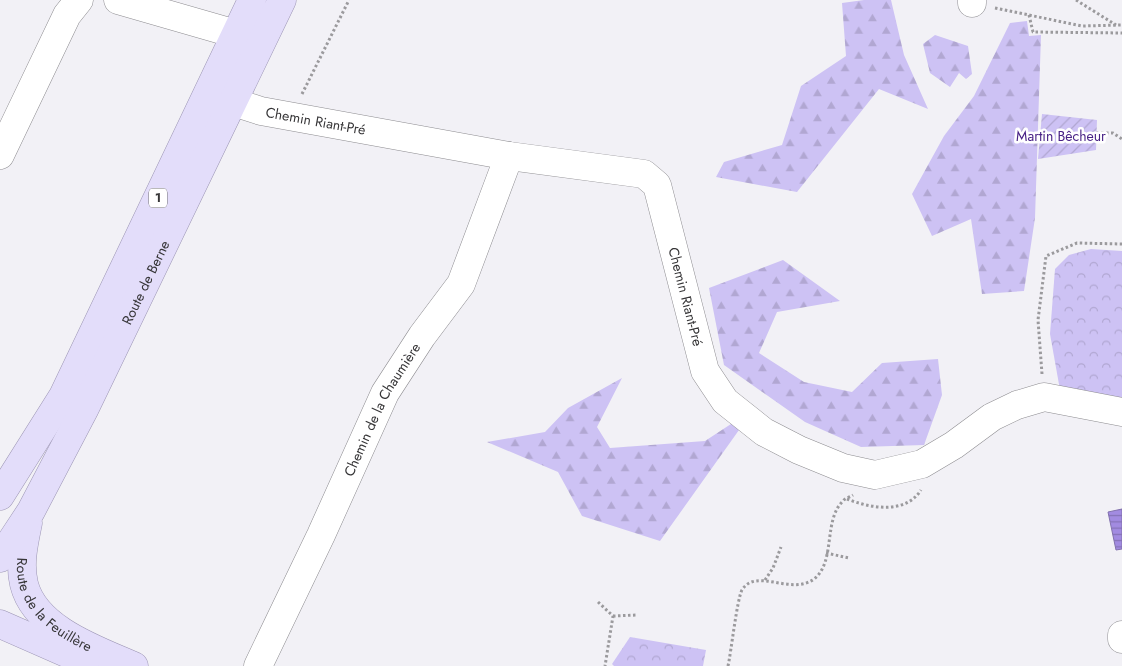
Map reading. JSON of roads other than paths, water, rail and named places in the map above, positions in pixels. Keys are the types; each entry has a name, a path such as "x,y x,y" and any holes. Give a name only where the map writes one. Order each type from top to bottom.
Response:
{"main road":[{"name":"Route de Berne","path":"0,496 63,396 252,0"},
{"name":"Route de Berne","path":"0,558 31,511 123,332 282,0"},
{"name":"Route de la Feuillère","path":"31,511 22,552 24,584 34,603 46,618 67,635 88,647 134,666"},
{"name":"Route de la Feuillère","path":"0,624 73,656 122,666"}],"street":[{"path":"0,155 68,15 79,0"},
{"path":"118,0 236,34"},
{"name":"Chemin Riant-Pré","path":"233,102 291,116 509,156 644,174 657,185 705,371 725,401 764,432 799,450 843,468 875,475 922,464 992,417 1017,405 1044,397 1122,412"},
{"name":"Chemin de la Chaumière","path":"258,666 321,535 385,393 422,336 461,284 509,156"}],"park label":[{"name":"Martin Bêcheur","path":"1061,136"}]}
